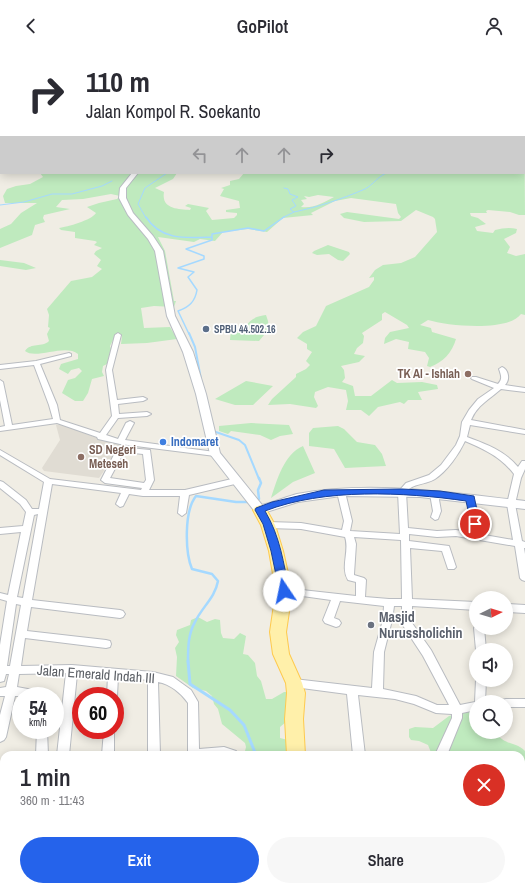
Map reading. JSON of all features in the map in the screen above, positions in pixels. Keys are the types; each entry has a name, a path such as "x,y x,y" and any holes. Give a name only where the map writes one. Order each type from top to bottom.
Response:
{"main road":[{"path":"134,174 122,191 123,199 133,219 156,245 159,251 171,316 188,352 201,394 215,454 255,504 268,524 276,551 284,591 278,632 281,654 294,683 297,701 294,719 296,751"},
{"path":"255,504 341,492 402,492 434,494 525,505"}],"street":[{"path":"101,437 116,416 109,370 118,335"},
{"path":"0,367 36,363 69,355"},
{"path":"36,363 53,406 57,421"},
{"path":"443,751 457,718 457,710 427,654 407,624 404,511 402,492 405,486 435,474 455,453 463,438 466,422 480,402 500,387 504,382 505,377 502,369"},
{"path":"474,378 500,387 525,390"},
{"path":"0,382 9,428"},
{"path":"114,402 143,400"},
{"path":"116,416 146,414"},
{"path":"0,429 57,421 101,437 120,442 215,454"},
{"path":"466,422 487,424 503,429 525,432"},
{"path":"120,442 130,423"},
{"path":"463,438 490,448 512,464 518,473"},
{"path":"145,489 150,480 146,452 121,449 105,480 145,489 185,493 236,481"},
{"path":"0,452 48,481 126,491 145,489"},
{"path":"525,463 518,473 515,484 515,494 511,504 522,545 525,578"},
{"path":"0,737 5,692 15,670 48,481"},
{"path":"0,486 23,502 30,512 12,598 1,674"},
{"path":"120,504 126,491"},
{"path":"341,492 348,521 347,535 352,544 349,574 351,578 361,580 360,600"},
{"path":"182,513 185,493"},
{"path":"434,494 437,511 434,517"},
{"path":"471,499 475,524"},
{"path":"30,512 43,511"},
{"path":"268,524 301,526 347,535 404,537 456,533 522,545"},
{"path":"0,531 26,529"},
{"path":"404,537 446,548 451,567"},
{"path":"284,591 389,603 407,602 469,606"},
{"path":"0,596 27,603 120,614"},
{"path":"336,598 328,620 336,623"},
{"path":"378,693 378,656 380,644 390,616 389,603"},
{"path":"513,608 525,609"},
{"path":"21,634 106,644"},
{"path":"63,751 72,669"},
{"name":"Jalan Emerald Indah III","path":"1,674 15,670 72,669 153,676 169,680 187,693 193,702 194,751"},
{"path":"112,687 113,673"},
{"path":"153,676 154,751"},
{"path":"294,683 378,693 416,700 436,708 457,710 469,707"},
{"path":"352,691 359,751"},
{"path":"513,703 525,703"},
{"path":"42,739 42,751"},
{"path":"108,751 109,739"}],"shaded area":[{"name":"SD Negeri Meteseh","path":"63,424 94,437 122,445 99,478 44,471 42,468 60,440 56,425"}],"green space":[{"path":"41,174 176,174 173,179 155,188 164,192 165,202 171,207 180,209 190,210 191,208 185,206 188,204 209,208 206,211 212,220 234,218 237,215 237,213 226,212 226,210 240,208 239,201 220,196 224,189 221,188 230,185 230,181 239,179 243,174 525,174 525,215 488,210 486,211 487,213 470,213 471,216 478,218 486,224 475,227 477,231 493,233 495,230 501,229 517,229 516,233 504,239 510,247 507,253 516,256 525,254 525,315 521,314 514,320 504,323 477,326 449,324 428,320 420,325 431,328 432,332 456,339 449,353 439,362 430,367 427,366 429,358 425,352 408,349 409,342 396,339 384,344 385,338 390,332 409,328 407,325 385,312 382,314 382,320 362,333 364,336 363,343 357,348 354,354 365,356 359,362 341,366 344,370 345,378 342,382 353,386 355,396 371,396 392,380 397,383 422,382 437,385 438,389 418,392 422,400 408,400 404,404 400,402 378,407 369,416 361,410 346,410 348,401 346,390 328,387 315,392 314,397 318,406 316,408 290,404 268,405 272,399 296,377 296,374 306,369 310,365 306,361 312,352 307,349 307,344 297,338 303,332 316,326 326,306 369,287 374,280 374,277 369,278 375,270 383,265 401,263 415,257 437,232 435,219 416,210 401,221 364,222 344,218 340,214 347,212 399,219 401,217 398,213 396,204 351,198 335,201 311,213 313,215 283,218 267,232 248,229 223,232 215,241 200,239 194,242 158,237 165,251 174,301 176,301 174,307 154,306 141,308 144,328 170,327 177,339 147,343 121,344 122,336 115,336 110,346 111,349 107,364 103,366 102,372 104,376 92,379 88,393 83,401 75,401 62,393 68,380 75,378 82,371 79,368 71,370 68,374 59,369 61,364 78,359 78,354 66,350 36,354 25,351 27,348 49,341 47,334 50,328 48,327 49,315 47,309 71,281 92,277 102,269 97,266 101,260 94,254 102,248 94,245 97,242 95,241 75,238 75,232 61,230 59,228 79,223 94,216 96,213 87,207 117,199 120,196 111,194 83,199 62,200 56,207 70,209 44,215 43,218 45,222 35,225 32,235 0,248 0,229 11,224 21,213 37,203 5,203 3,196 7,189 30,184 43,177","holes":["318,195 334,197 323,203 310,207 301,207 304,204 301,200 307,199 304,196 309,197"]},
{"path":"328,245 349,252 350,254 343,261 338,260 329,254 317,255 312,253"},
{"path":"0,260 24,263 36,268 26,270 0,266"},
{"path":"266,315 269,329 259,341 230,340 231,329 245,329 248,323 253,319"},
{"path":"246,381 273,386 253,405 235,405 215,399"},
{"path":"251,423 289,425 293,434 280,436 271,440 260,435 231,431 228,434 219,431 219,426"},
{"path":"338,426 344,429 357,442 375,445 382,454 386,466 345,468 334,449 309,446 309,433 313,428"},
{"path":"303,446 315,473 293,482 271,498 286,461 296,450"},
{"path":"198,617 207,622 215,619 220,620 223,638 234,639 240,633 246,636 243,654 248,655 255,663 257,676 261,681 266,699 272,699 284,692 288,692 287,721 280,727 280,738 288,740 291,751 245,751 245,743 222,724 218,709 214,704 212,696 206,691 193,688 176,676 177,657 175,648 179,642 176,635 177,630 190,625 191,620"},
{"path":"469,711 469,739 502,739 525,751 430,751 428,745 419,741 411,740 409,737 409,729 415,727 433,728 449,716"}],"waterway":[{"path":"146,218 138,204 145,188 166,174"},
{"path":"294,212 321,205 356,193 365,189 385,174"},
{"path":"0,205 24,202 52,194 72,194 102,186 112,181"},
{"path":"284,188 288,189 290,194 298,197 292,200 296,206 290,209 294,212"},
{"path":"284,217 294,212"},
{"path":"146,217 152,225 167,234 193,238 212,237"},
{"path":"212,237 212,234 248,228 264,231 284,217"},
{"path":"189,334 178,311 191,304 195,298 197,290 188,277 194,272 178,268 204,259 204,256 186,249 212,240 212,237"},
{"path":"189,333 195,347 201,379"},
{"path":"213,431 239,440 245,445 259,479"},
{"path":"255,500 259,499 258,490 261,483 259,478"},
{"path":"188,661 191,631 214,592 218,581 212,574 192,569 187,542 189,511 192,503 196,496 236,502 249,502"},
{"path":"188,661 190,684 230,710 244,725 254,751"}],"place":[{"name":"SPBU 44.502.16","path":"206,329"},
{"name":"TK Al - Ishlah","path":"468,374"},
{"name":"Indomaret","path":"163,442"},
{"name":"SD Negeri Meteseh","path":"81,457"},
{"name":"Masjid Nurussholichin","path":"371,625"}],"route":[{"path":"284,591 276,551 268,524 260,510 272,505 324,493 402,492 440,494 471,499 475,524"}]}
